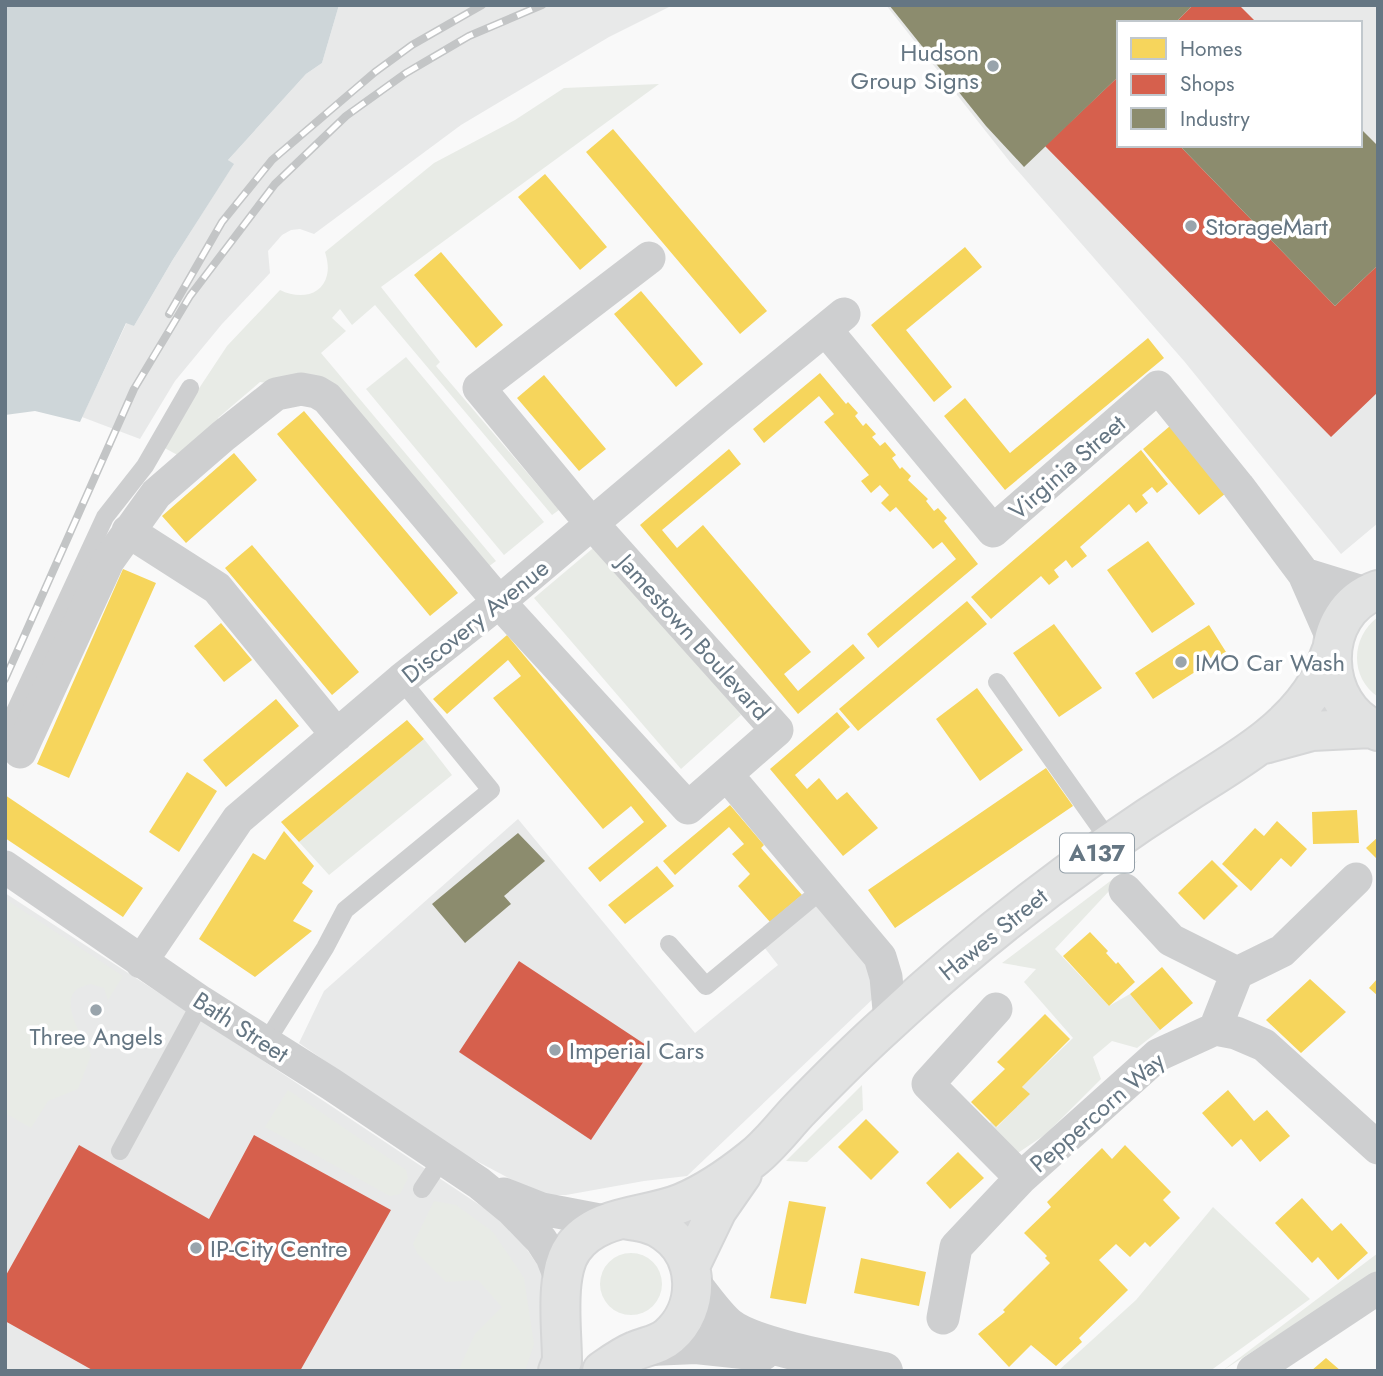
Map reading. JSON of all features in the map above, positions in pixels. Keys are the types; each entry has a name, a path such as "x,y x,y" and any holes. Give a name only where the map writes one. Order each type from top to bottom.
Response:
{"main road":[{"name":"A137","path":"1373,592 1343,618 1332,646 1332,674 1340,696 1353,715 1375,729"},
{"name":"Hawes Street","path":"602,1371 668,1337 681,1322 690,1304 691,1275 718,1209 753,1159 825,1083 943,974 1055,883 1262,744 1304,702 1319,680 1332,646"},
{"name":"Hawes Street","path":"1262,744 1312,731 1375,729"},
{"name":"Hawes Street","path":"558,1371 562,1361 561,1289 564,1264 582,1237 595,1228 684,1202 753,1159"},
{"path":"617,1221 645,1222 665,1231 680,1246 691,1275"},
{"path":"561,1289 571,1320 588,1339 611,1349 643,1349"}],"street":[{"path":"593,524 479,388 649,258"},
{"name":"Discovery Avenue","path":"141,962 238,819 401,680 499,602 835,322"},
{"name":"Virginia Street","path":"835,322 993,531 1157,387 1238,486 1304,574"},
{"path":"13,742 108,561 128,531 156,494 276,394 301,389 317,392 327,398 499,602"},
{"name":"Jamestown Boulevard","path":"499,602 688,808 777,730 593,524"},
{"path":"128,531 217,588 337,735"},
{"path":"1304,574 1373,592"},
{"path":"1304,574 1332,646"},
{"path":"727,775 880,957 886,977 890,1021"},
{"name":"Bath Street","path":"5,867 141,962 479,1183 512,1210 541,1240 552,1257 561,1289"},
{"path":"1356,879 1282,951 1237,973 1215,1029 1236,1032 1264,1045 1378,1148"},
{"path":"1125,890 1171,940 1237,973"},
{"path":"880,957 909,970 943,974"},
{"path":"996,1009 928,1084 1021,1178"},
{"name":"Peppercorn Way","path":"943,1318 956,1247 1021,1178 1157,1055 1215,1029"},
{"name":"Bath Street","path":"479,1183 542,1209 617,1221"},
{"path":"691,1275 729,1326 757,1339 884,1371"},
{"path":"1253,1371 1378,1288"},
{"path":"643,1349 696,1345 827,1358"}],"lane":[{"path":"13,742 105,517 145,466 190,388"},
{"path":"265,1044 326,948 345,910 491,790 401,680"},
{"path":"997,681 1111,843"},
{"path":"669,944 706,986 824,888"},
{"path":"120,1152 201,1002"},
{"path":"422,1189 442,1159"}],"shaded area":[{"path":"5,5 339,5 322,63 306,74 228,160 234,164 134,326 126,323 80,422 35,411 5,415"},
{"path":"339,5 673,5 609,37 461,125 314,234 300,229 282,235 268,251 270,273 222,324 175,381 140,439 82,417 127,322 134,326 233,165 228,160 306,74 322,63"},
{"path":"886,5 1378,5 1378,523 1341,554 1184,361 1010,162"},
{"path":"659,84 381,287 440,362 436,366 559,510 552,515 375,305 352,325 340,309 332,318 346,331 321,353 496,561 484,570 337,393 260,382 218,418 217,430 183,458 161,446 227,346 280,290 301,295 320,288 328,272 325,252 434,163 515,120 564,88"},
{"path":"406,357 544,522 504,555 366,389"},
{"path":"598,544 741,715 681,769 534,598"},
{"path":"1378,617 1378,697 1362,679 1357,657 1363,635"},
{"path":"424,739 452,775 329,875 299,842"},
{"path":"518,819 695,1033 778,965 764,947 829,894 880,957 877,995 687,1176 566,1195 541,1195 450,1147 299,1043 324,991"},
{"path":"1138,860 1055,949 1109,1006 1130,994 1160,1030 1137,1048 1112,1041 1093,1057 1101,1079 1046,1134 1015,1155 987,1126 991,1122 997,1127 1029,1094 1022,1087 1073,1038 1024,982 1036,969 1002,963"},
{"path":"5,893 511,1226 545,1276 544,1371 5,1371"},
{"path":"5,899 123,976 108,1000 104,988 91,984 81,987 71,997 72,1014 91,1055 78,1089 48,1101 31,1128 5,1113"},
{"path":"862,1085 863,1110 807,1162 786,1161"},
{"path":"288,1090 406,1170 408,1178 400,1194 390,1196 265,1127"},
{"path":"434,1201 456,1205 493,1232 524,1278 534,1344 525,1371 458,1371 475,1334 502,1307 478,1280 446,1282 417,1253 413,1244"},
{"path":"1213,1207 1310,1299 1210,1371 1058,1371 1136,1300"},
{"path":"625,1253 637,1253 653,1262 660,1272 660,1296 653,1306 637,1315 625,1315 614,1310 605,1301 600,1290 600,1278 605,1267 614,1258"},
{"path":"1378,1253 1378,1271 1222,1371"}],"building: Homes":[{"path":"613,129 767,311 740,334 586,152"},
{"path":"545,174 607,247 580,270 518,197"},
{"path":"965,247 982,267 906,330 952,387 934,402 871,325"},
{"path":"441,252 503,325 476,348 414,275"},
{"path":"641,291 703,364 676,387 614,314"},
{"path":"1148,338 1164,358 1005,490 944,416 965,398 1010,453"},
{"path":"820,373 846,404 848,402 858,413 855,416 863,426 866,423 876,434 872,437 880,446 885,442 896,455 892,458 900,469 902,467 911,476 908,480 928,499 926,501 934,511 938,508 947,518 944,521 978,564 878,648 867,634 956,559 942,542 933,549 896,507 890,512 881,503 889,495 880,485 871,493 861,481 869,475 824,422 834,414 819,396 764,443 753,429"},
{"path":"544,375 606,449 579,471 517,398"},
{"path":"304,411 458,593 430,616 277,434"},
{"path":"1170,426 1226,493 1199,515 1143,449"},
{"path":"729,449 741,464 662,530 677,548 703,525 811,652 784,674 798,691 853,644 865,658 798,714 640,525"},
{"path":"1141,450 1168,484 1157,493 1152,487 1142,495 1148,503 1136,513 1129,504 1080,547 1087,556 1072,568 1066,560 1054,570 1059,577 1049,585 1041,576 991,619 971,597"},
{"path":"234,453 257,480 186,543 162,516"},
{"path":"1148,541 1195,604 1152,633 1107,570"},
{"path":"252,545 359,672 332,695 225,568"},
{"path":"123,569 156,583 69,778 37,764"},
{"path":"967,601 987,624 858,731 839,709"},
{"path":"221,623 252,660 224,682 194,646"},
{"path":"1054,624 1102,688 1059,717 1013,653"},
{"name":"IMO Car Wash","path":"1209,625 1226,652 1153,699 1135,673"},
{"path":"507,635 667,826 600,882 588,868 644,822 631,806 603,829 493,698 521,676 508,660 447,714 433,699"},
{"path":"977,688 1023,750 980,781 936,719"},
{"path":"276,699 299,726 226,787 203,760"},
{"path":"837,712 850,727 795,775 807,789 819,778 837,800 847,792 878,828 843,856 770,769"},
{"path":"407,720 424,739 299,842 281,822"},
{"path":"1046,768 1073,806 895,928 868,890"},
{"path":"187,772 217,791 179,852 149,832"},
{"path":"5,795 143,888 123,917 5,838"},
{"path":"730,805 764,845 761,848 802,895 770,922 738,886 750,874 732,854 744,844 729,827 675,875 663,861"},
{"path":"1357,810 1359,843 1313,844 1312,812"},
{"path":"1277,821 1307,849 1291,867 1281,858 1251,891 1222,864 1255,828 1264,836"},
{"path":"284,831 314,866 302,883 313,891 293,921 312,931 255,977 199,939 253,853 265,860"},
{"path":"1378,837 1378,860 1366,848"},
{"path":"1212,860 1238,886 1204,920 1178,893"},
{"path":"657,866 674,886 625,924 608,905"},
{"path":"1090,932 1108,951 1106,953 1116,964 1118,962 1135,982 1109,1006 1063,956"},
{"path":"1162,967 1193,1003 1160,1030 1130,994"},
{"path":"1378,978 1378,996 1369,988"},
{"path":"1310,979 1346,1012 1301,1053 1266,1020"},
{"path":"1045,1014 1070,1039 1022,1087 1030,1094 996,1127 971,1102 1005,1069 997,1062"},
{"path":"1228,1090 1254,1121 1267,1110 1290,1136 1260,1162 1241,1139 1232,1147 1202,1113"},
{"path":"866,1119 899,1152 871,1180 838,1147"},
{"path":"1125,1145 1171,1192 1163,1200 1180,1218 1150,1247 1145,1242 1130,1257 1116,1244 1099,1260 1128,1290 1079,1338 1082,1342 1056,1366 1031,1345 1009,1367 978,1334 1005,1312 1003,1310 1050,1263 1045,1258 1047,1256 1024,1233 1051,1207 1047,1202 1102,1148 1112,1159"},
{"path":"958,1152 984,1178 950,1209 926,1183"},
{"path":"1302,1198 1332,1231 1341,1223 1368,1253 1338,1280 1318,1257 1312,1263 1275,1223"},
{"path":"789,1201 826,1207 806,1304 770,1298"},
{"path":"861,1258 926,1272 919,1306 854,1293"},
{"path":"1326,1358 1341,1371 1311,1371"}],"building: Shops":[{"path":"1193,5 1239,5 1255,21 1177,21"},
{"name":"StorageMart","path":"1117,78 1117,147 1181,147 1335,306 1378,265 1378,392 1331,437 1045,146"},
{"name":"Imperial Cars","path":"519,961 652,1049 591,1140 459,1052"},
{"name":"IP-City Centre","path":"254,1135 391,1210 300,1371 94,1371 5,1321 5,1277 79,1145 209,1219"}],"building: Industry":[{"path":"889,5 1193,5 1177,21 1117,21 1117,78 1024,167 986,126"},
{"path":"1362,130 1378,146 1378,265 1335,306 1181,147 1362,147"},
{"path":"518,833 545,861 504,896 511,904 465,943 432,904"}],"railway":[{"path":"169,314 222,222 272,160 375,72 412,45 482,5"},
{"path":"5,679 134,389 190,296 275,184 346,116 406,73 469,36 542,5"}],"place":[{"name":"Hudson Group Signs","path":"993,66"},
{"name":"StorageMart","path":"1191,226"},
{"name":"IMO Car Wash","path":"1181,662"},
{"name":"Three Angels","path":"96,1010"},
{"name":"Imperial Cars","path":"555,1050"},
{"name":"IP-City Centre","path":"196,1248"}]}
